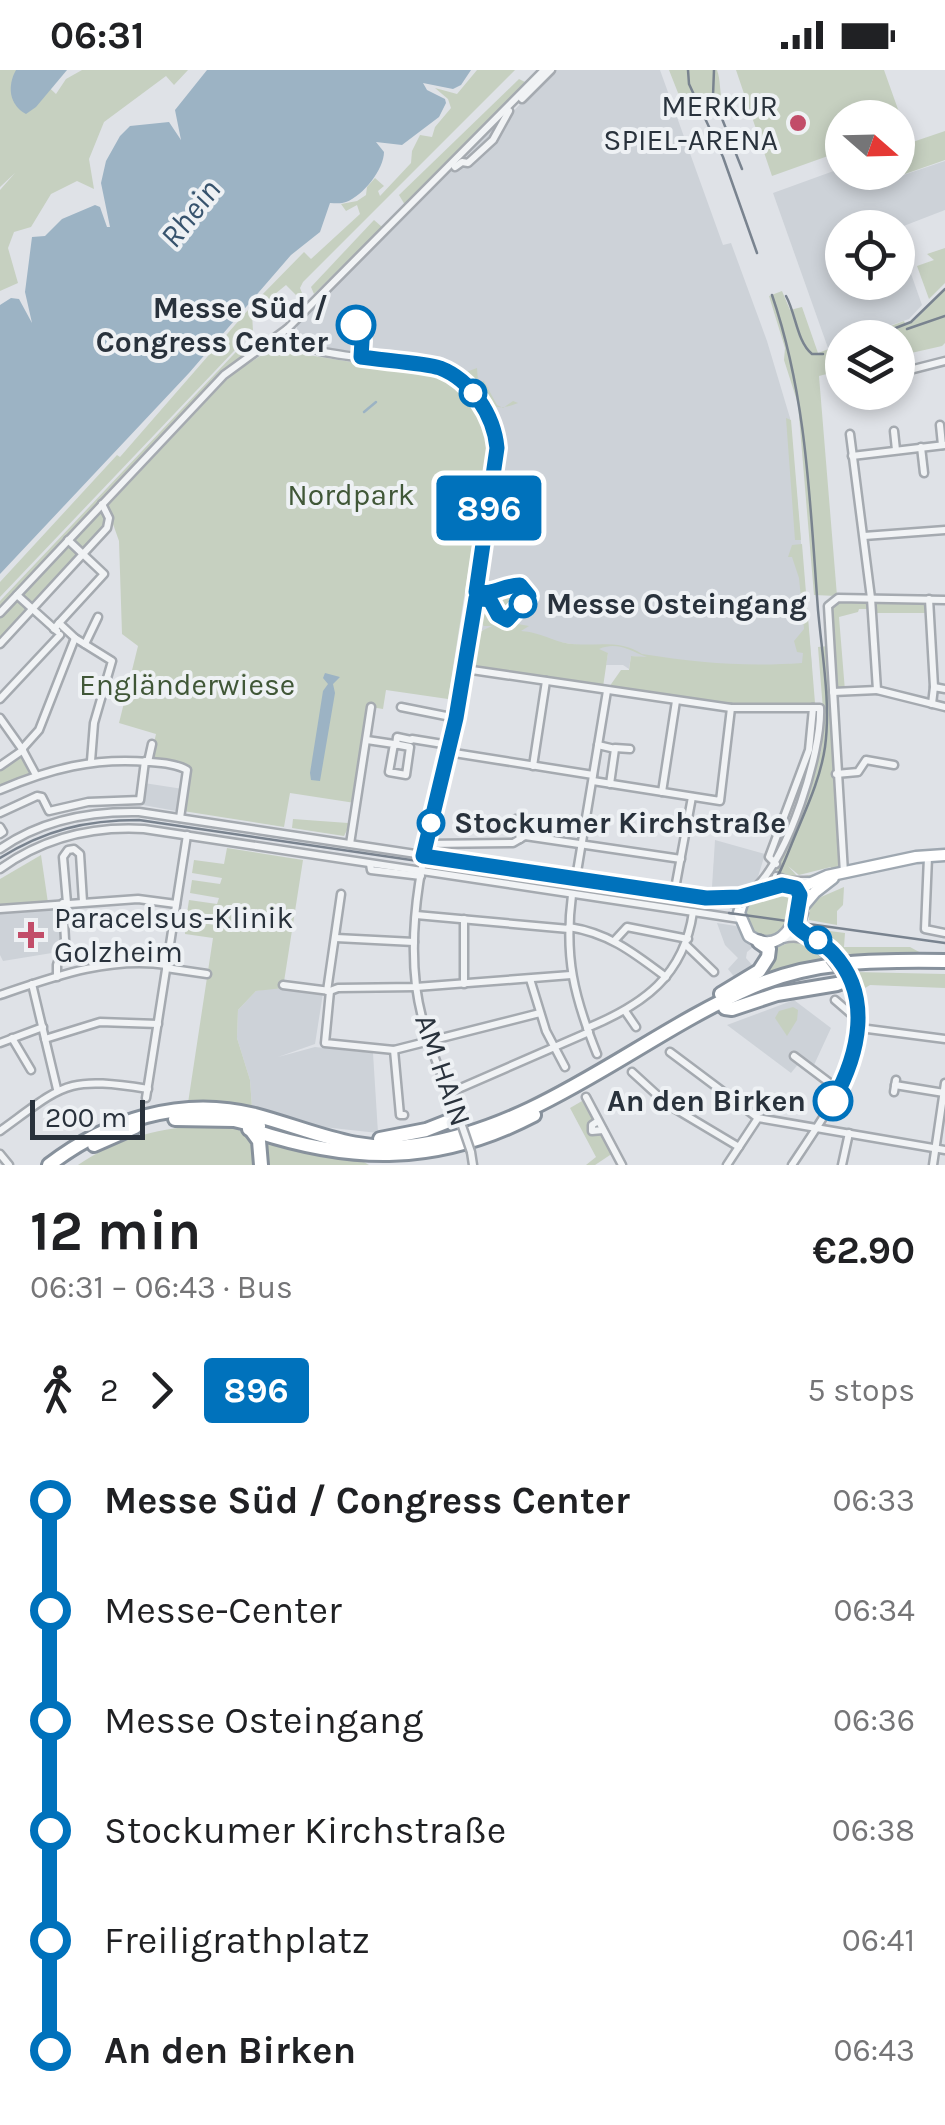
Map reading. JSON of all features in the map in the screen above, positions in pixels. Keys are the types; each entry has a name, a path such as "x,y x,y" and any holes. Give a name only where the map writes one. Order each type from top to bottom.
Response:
{"highway":[{"path":"689,1020 762,967 770,952 758,942"},
{"path":"49,1165 104,1130 170,1111 240,1112 340,1142 416,1146 501,1120 565,1091 752,987 812,968 866,960 945,961"},
{"path":"234,1120 273,1137 345,1156 419,1158 484,1142 725,1008 768,989 835,971 875,967 945,969"},
{"path":"725,1008 845,977"},
{"path":"62,1165 93,1145 138,1126 188,1118 234,1120 338,1148 383,1154 452,1146 534,1115"},
{"path":"299,1130 387,1139 459,1117"},
{"path":"250,1129 259,1141 263,1165"},
{"path":"263,1165 264,1147 273,1137"}],"main road":[{"path":"839,876 813,894 782,940 758,942 746,932 740,919 741,905 755,892 806,886 814,881 928,856 945,855"},
{"path":"790,886 800,895 802,932"}],"street":[{"path":"446,172 462,162 468,163 493,140 503,118 547,70"},
{"path":"0,613 224,375 287,329 547,70"},
{"path":"464,152 475,156"},
{"path":"287,329 316,350 440,368 468,388 491,422 497,445 464,669 425,844"},
{"path":"915,369 945,362"},
{"path":"852,456 943,445 940,426"},
{"path":"894,431 896,450"},
{"path":"850,434 872,598 877,690"},
{"path":"921,448 924,473"},
{"path":"0,644 108,526 102,504"},
{"path":"864,536 945,530"},
{"path":"0,699 104,574 68,540"},
{"path":"17,595 60,629 112,659 94,724 91,761"},
{"path":"839,876 828,606 838,598 945,600"},
{"path":"929,600 932,704"},
{"path":"85,644 98,616"},
{"path":"0,766 23,749 39,730 75,638"},
{"path":"464,669 676,702 731,708 817,708 809,750 768,857 776,880 790,886"},
{"path":"533,766 546,682"},
{"path":"934,686 945,690"},
{"path":"833,692 877,690 945,707"},
{"path":"576,878 607,691"},
{"path":"662,792 676,702"},
{"path":"400,706 444,720 456,718"},
{"path":"350,844 371,707"},
{"path":"366,740 448,748 610,784 720,801 731,708"},
{"path":"0,718 36,775"},
{"path":"395,744 389,772 406,775 411,743"},
{"path":"0,813 40,796 51,811 88,802 140,800 152,744"},
{"path":"598,745 630,749"},
{"path":"610,784 614,748"},
{"path":"836,774 858,772 866,760 894,765"},
{"path":"0,790 36,775 91,761 147,762 186,769 180,818"},
{"path":"674,894 692,796"},
{"path":"0,849 50,824 89,814 139,812 406,854 425,844 512,843 525,836 681,859"},
{"path":"516,818 520,839"},
{"path":"0,869 40,845 83,832 127,828 370,864 371,870 740,919"},
{"path":"276,850 290,846 286,834"},
{"path":"0,1131 57,1089 95,1082 147,1094 187,835"},
{"path":"304,854 296,844 308,837"},
{"path":"406,854 425,844 576,878 718,899 755,892 774,869"},
{"name":"AM HAIN","path":"425,844 414,942 416,987 429,1044 459,1117 473,1165"},
{"path":"57,977 65,940 64,857 68,850 80,854 83,902"},
{"path":"928,856 925,929 945,933"},
{"path":"774,869 788,881 814,881"},
{"path":"755,892 774,869"},
{"path":"341,894 325,1043 394,1050 540,1014"},
{"path":"572,895 568,928 571,976 598,1054"},
{"path":"0,910 138,899 176,904"},
{"path":"449,1092 554,1048 625,1011 666,977 688,942 694,912"},
{"path":"416,915 568,928 617,937 666,977"},
{"path":"464,919 464,984"},
{"path":"617,937 626,927 688,942 714,972"},
{"path":"792,1165 839,1090 860,1028 854,987 822,943 802,932"},
{"path":"782,940 800,937 834,958"},
{"path":"336,938 414,942"},
{"path":"0,994 57,977 138,962 207,974"},
{"path":"283,985 329,991 571,976"},
{"path":"530,979 540,1014 565,1067"},
{"path":"32,984 57,1089"},
{"path":"836,1000 850,1013 857,1011"},
{"path":"625,1011 636,1027"},
{"path":"45,1039 100,1022 158,1024"},
{"path":"0,1042 42,1028"},
{"path":"860,1028 945,1039"},
{"path":"12,1038 31,1070"},
{"path":"394,1050 400,1116 404,1116"},
{"path":"670,1052 758,1118 945,1150"},
{"path":"794,1056 839,1090"},
{"path":"632,1072 668,1104 738,1147"},
{"path":"933,1165 945,1084"},
{"path":"895,1086 944,1093"},
{"path":"586,1096 598,1121 592,1125 592,1131 602,1130 622,1165"},
{"path":"727,1165 758,1118"},
{"path":"842,1165 849,1134"},
{"path":"0,1154 9,1165"}],"shaded area":[{"path":"552,70 660,70 723,245 731,243 790,418 812,667 749,668 631,656 629,669 606,665 608,653 598,648 474,629 503,449 502,435 489,409 468,384 445,370 324,350 304,340 297,331 297,320"},
{"path":"945,161 945,210 915,222 915,210 825,210 825,300 915,300 915,285 922,305 906,320 825,320 825,340 773,193 825,174 825,190 915,190 915,171"},
{"path":"144,783 183,789 180,808 176,811 143,805"},
{"path":"715,840 765,854 757,880 740,889 712,887"},
{"name":"Paracelsus-Klinik Golzheim","path":"61,909 58,952 3,961 0,914"},
{"path":"717,923 736,926 753,947 746,958 752,965 736,979 728,969 738,958 725,945"},
{"path":"279,987 323,993 315,1044 278,1057 315,1047 373,1053 378,1133 323,1127 252,1108 250,1080 237,1038 238,1010 256,991"},
{"path":"794,1000 831,1028 814,1065 804,1057 791,1073 727,1025"}],"green space":[{"path":"0,70 43,70 42,81 56,94 66,79 82,70 188,70 174,85 166,76 104,122 89,159 94,189 77,181 51,194 31,227 14,232 8,248 18,283 0,291 0,190 15,173 0,187"},
{"path":"477,70 515,70 303,282 300,288 304,298 301,300 286,285 252,313 253,331 0,597 0,582 117,455 120,457 255,302 304,252 311,259 360,214 357,205 346,211 341,204 366,195 375,178 384,186 378,191 380,196 411,163 420,135 432,137 451,108 448,99 435,88 457,94"},
{"path":"669,70 717,70 724,108 698,118 680,98"},
{"name":"MERKUR SPIEL-ARENA","path":"736,70 884,70 895,100 825,100 825,157 772,176"},
{"path":"519,79 527,83 405,205 399,195"},
{"path":"945,131 945,160 915,170 915,141"},
{"path":"374,220 382,227 314,294 311,287"},
{"path":"945,248 945,283 929,299 917,266 934,260 927,254"},
{"path":"945,290 942,346 915,352 915,320"},
{"path":"782,291 790,310 802,307 818,353 825,350 825,374 819,376 837,596 814,595 798,404 769,296"},
{"path":"251,336 240,348 243,351 267,340 221,371 0,606 0,601"},
{"name":"Nordpark","path":"271,349 432,375 468,402 481,419 489,440 448,699 386,690 383,709 371,707 355,803 290,793 284,827 183,811 188,772 150,760 156,734 119,723 138,646 122,634 119,541 107,507 231,375"},
{"path":"477,368 478,382 484,381 501,407 488,402 466,377 466,372"},
{"path":"786,418 791,420 801,540 795,540"},
{"path":"103,509 108,524 0,642 0,617"},
{"path":"802,544 815,703 812,705 731,705 607,690 621,670 629,670 631,656 647,657 618,646 599,649 608,653 603,687 470,665 475,634 492,626 479,621 485,601 501,621 529,626 521,631 563,643 621,645 642,654 703,662 802,663 803,653 797,652 794,641 804,629 799,578 792,557 788,557 792,545"},
{"path":"520,588 522,593 507,610 495,607 492,599 496,592"},
{"path":"843,601 867,601 870,609 839,617 845,691 835,689 831,607"},
{"path":"873,602 926,602 928,613 873,613"},
{"path":"828,646 842,866 831,872 831,867 799,875 788,866 798,877 822,873 805,882 778,876 777,871 821,751 824,722 818,647"},
{"path":"19,753 30,775 0,787 0,767"},
{"path":"293,819 348,823 350,819 352,823 344,836 292,828"},
{"path":"227,848 303,860 283,988 256,991 238,1010 237,1038 250,1080 252,1108 231,1103 188,1103 213,938 185,934 186,920 214,925 216,918 187,913 189,900 217,904 219,898 190,893 192,880 220,884 222,878 192,873 194,860 224,864"},
{"path":"41,855 48,903 0,908 0,879"},
{"path":"788,887 799,896 783,936 754,938 741,906 732,906 731,900"},
{"path":"844,887 837,925 809,920 810,904 800,921 814,897"},
{"path":"807,928 845,933 844,947 910,947 921,953 842,958 828,941"},
{"path":"793,941 813,949 826,960 737,985 771,950"},
{"path":"855,972 945,974 945,988 870,985 860,991"},
{"path":"793,1007 798,1010 797,1020 787,1036 775,1018 779,1011"},
{"path":"582,1101 613,1153 595,1165 586,1165 596,1157 570,1108"},
{"path":"198,1126 232,1128 245,1134 255,1165 78,1165 135,1137"},
{"path":"270,1141 369,1165 267,1165 266,1146"}],"water":[{"path":"16,70 67,70 26,114 11,95"},
{"name":"Rhein","path":"207,70 471,70 461,85 453,89 423,83 427,90 445,99 439,117 402,145 376,142 384,152 383,159 365,188 346,202 330,203 320,232 291,255 189,373 0,574 0,305 11,298 19,299 32,323 25,292 32,237 45,236 62,219 95,205 100,207 110,227 101,183 106,161 120,136 130,126 169,122 181,140 175,110"},
{"path":"325,673 340,677 333,684 335,693 320,781 311,780 310,773 323,691 328,684 323,678"}],"waterway":[{"path":"364,412 376,402"}],"tram line":[{"path":"688,70 689,84 723,157 757,253"},
{"path":"714,70 713,96 742,169"},
{"path":"913,320 945,289"},
{"path":"0,858 66,828 139,820 731,907 744,906 763,896 781,870 815,786 823,760 827,713 800,412 772,295"},
{"path":"786,296 807,349 812,354 823,354"},
{"path":"915,326 945,316"},
{"path":"729,913 945,943"}],"bus line":[{"name":"896","path":"356,325 362,341 361,357 444,370 468,388 482,405 493,426 497,448 476,592 492,595 508,586 520,585 529,596 507,620 498,615 490,600 476,598 456,718 423,856 706,898 740,897 782,885 796,888 800,895 795,925 838,958 854,987 857,1003 859,1033 833,1101"}],"place":[{"name":"MERKUR SPIEL-ARENA","path":"798,123"},
{"name":"Messe Süd / Congress Center","path":"356,325"},
{"name":"Messe Osteingang","path":"523,604"},
{"name":"Stockumer Kirchstraße","path":"431,823"},
{"name":"Paracelsus-Klinik Golzheim","path":"31,935"},
{"name":"An den Birken","path":"833,1101"}],"park label":[{"name":"Engländerwiese","path":"187,685"}]}
